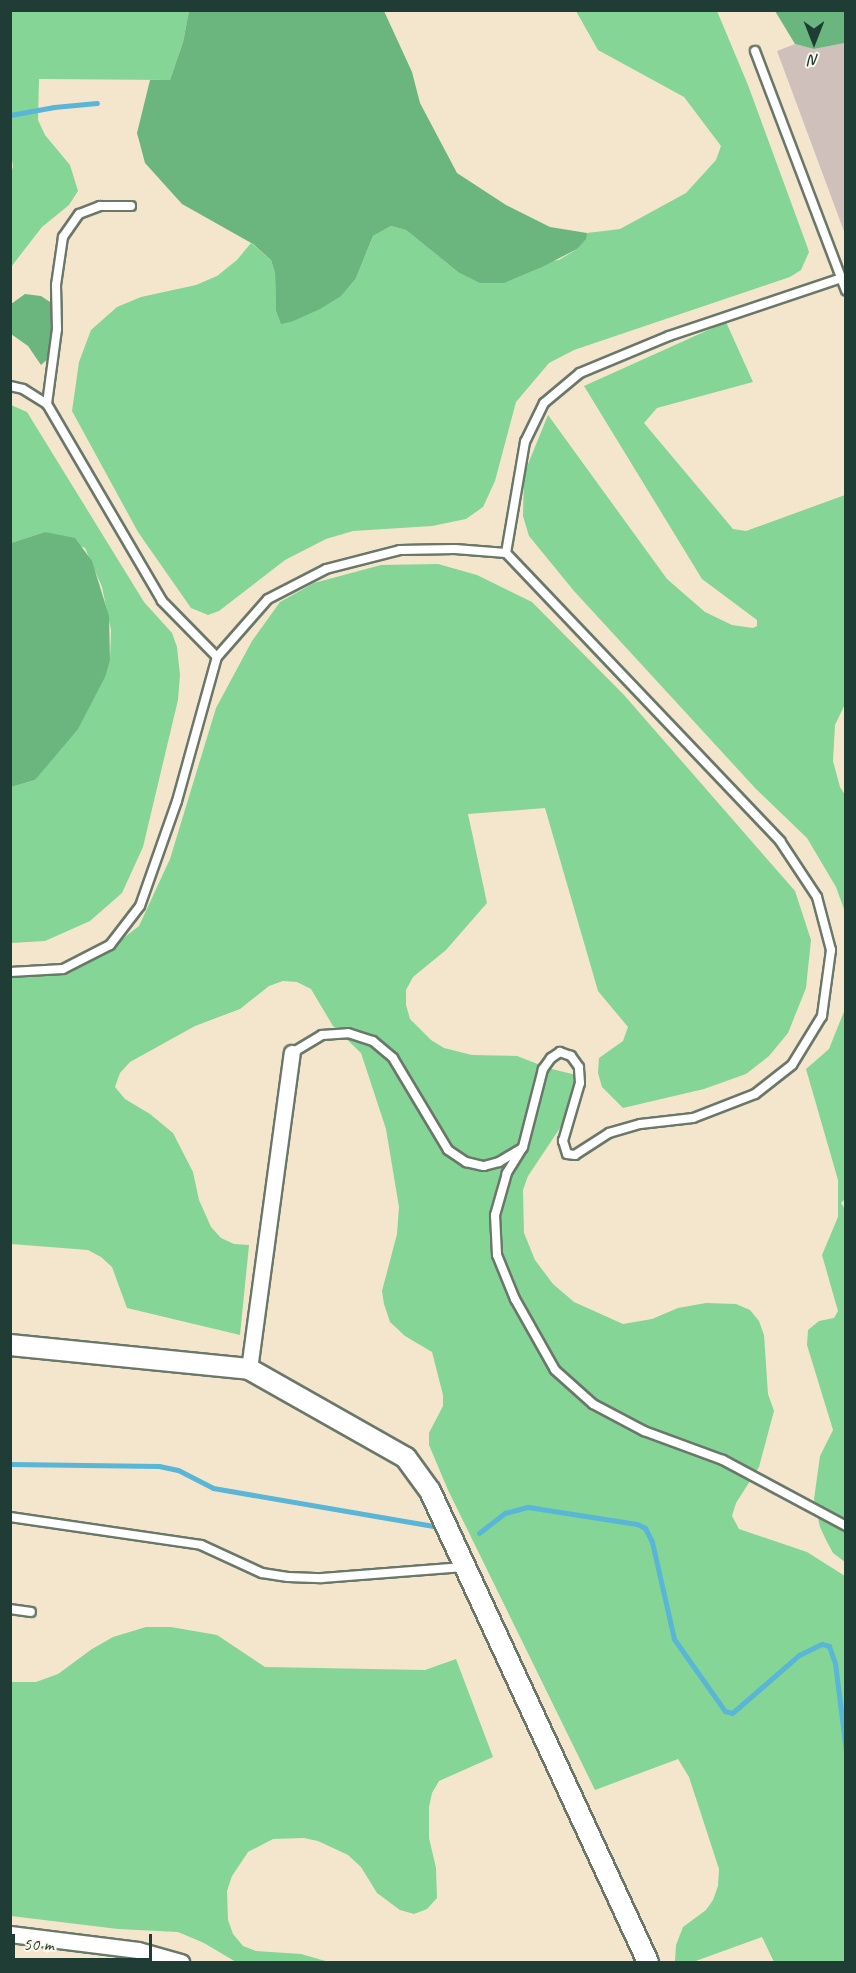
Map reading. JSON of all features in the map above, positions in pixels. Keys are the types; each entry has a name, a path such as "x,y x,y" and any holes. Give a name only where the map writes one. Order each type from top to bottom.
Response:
{"street":[{"path":"249,1369 292,1053"},
{"path":"10,1345 249,1369 406,1458 430,1491 648,1962"},
{"path":"10,1934 138,1950 181,1962"}],"lane":[{"path":"755,51 846,290"},
{"path":"46,404 57,329 56,285 63,237 79,214 100,206 131,206"},
{"path":"506,554 525,442 544,403 580,373 669,336 841,278"},
{"path":"10,386 23,389 46,404 162,601 217,657"},
{"path":"10,972 63,969 110,945 140,906 177,801 217,657 268,598 326,569 400,550 455,549 506,554 780,841 817,897 831,950 822,1016 792,1065 755,1094 693,1118 639,1124 609,1133 575,1155 567,1154 563,1142 580,1083 579,1067 571,1056 560,1052 551,1058 543,1070 523,1147 507,1173 495,1215 497,1254 515,1299 555,1370 593,1404 644,1431 723,1460 846,1526"},
{"path":"292,1053 322,1035 348,1033 373,1041 393,1058 448,1150 466,1161 484,1166 499,1162 523,1147"},
{"path":"10,1518 201,1545 262,1573 288,1577 322,1578 466,1567"},
{"path":"10,1609 31,1612"}],"shaded area":[{"path":"845,43 845,234 777,51 795,44 814,49"}],"green space":[{"path":"11,11 189,11 183,42 170,80 39,79 38,120 45,135 70,165 78,191 69,205 42,227 11,267 10,180 13,166 10,148"},
{"path":"189,11 384,11 412,72 420,103 457,173 506,205 550,227 587,233 586,239 577,249 504,283 480,283 458,272 406,230 391,226 373,236 356,278 341,296 320,309 281,324 276,311 275,273 271,260 253,244 182,204 145,163 137,133 150,80 170,80 183,42"},
{"path":"576,11 717,11 748,85 809,252 801,270 790,277 574,350 549,363 516,402 495,481 483,507 466,519 432,526 353,531 326,539 285,560 219,611 208,615 191,608 138,532 72,411 79,362 91,330 117,307 141,297 196,285 217,276 237,260 251,243 271,260 275,273 276,311 281,323 291,322 356,278 373,236 391,226 406,230 458,272 559,260 577,249 587,233 620,229 686,193 716,160 721,146 684,97 598,50"},
{"path":"775,11 845,11 845,43 814,49 795,44"},
{"path":"25,294 41,296 50,302 54,321 52,355 41,365 28,346 11,334 11,304"},
{"path":"726,322 753,382 657,408 644,423 733,529 746,531 845,495 845,704 835,725 833,761 840,787 845,795 845,912 836,887 807,838 756,789 574,591 529,536 523,516 524,474 548,415 667,579 705,612 732,625 753,628 757,626 757,620 702,579 584,386"},
{"path":"11,405 27,412 144,602 172,633 177,647 180,675 178,700 143,847 122,893 90,921 45,941 11,943 11,787 35,780 110,660 111,630 102,587 85,548 45,532 11,543"},
{"path":"45,532 75,538 92,561 109,616 110,660 105,677 78,729 35,780 11,787 11,543"},
{"path":"438,564 477,575 532,602 624,695 795,891 811,940 806,988 788,1033 769,1056 746,1074 704,1089 623,1108 602,1087 598,1073 599,1058 623,1041 628,1027 598,991 545,808 468,814 487,903 446,950 413,977 406,990 406,1005 410,1019 431,1040 444,1048 472,1055 517,1056 548,1068 576,1075 577,1089 568,1116 528,1176 523,1190 524,1233 535,1260 553,1284 574,1302 623,1324 652,1319 678,1308 706,1303 736,1304 750,1310 759,1321 764,1335 768,1394 774,1411 759,1467 736,1503 732,1516 739,1529 807,1552 845,1576 845,1962 774,1962 762,1937 693,1962 675,1962 676,1945 683,1927 706,1910 718,1886 719,1869 689,1777 678,1759 595,1790 448,1490 429,1445 429,1433 443,1406 443,1395 432,1352 405,1336 390,1322 384,1304 382,1291 397,1234 399,1207 386,1129 361,1053 333,1026 311,989 297,982 283,981 269,986 240,1009 195,1026 130,1062 120,1073 115,1087 125,1099 150,1114 173,1133 193,1172 199,1200 211,1227 221,1238 234,1244 249,1245 240,1335 127,1308 112,1267 101,1257 88,1250 11,1244 11,977 33,977 64,971 103,954 139,926 170,859 216,708 252,641 280,602 314,583 381,565"},
{"path":"845,1009 846,1198 841,1203 846,1211 845,1562 833,1553 826,1540 820,1527 814,1499 820,1456 833,1430 807,1345 808,1330 819,1321 834,1318 838,1311 822,1255 838,1217 838,1180 806,1069 829,1049"},
{"path":"146,1627 171,1627 217,1635 265,1667 425,1670 456,1659 493,1757 439,1781 432,1793 429,1807 429,1838 436,1868 437,1898 427,1909 414,1914 400,1910 377,1893 361,1867 348,1855 318,1841 304,1838 273,1839 248,1852 232,1876 227,1891 228,1920 233,1934 243,1946 256,1951 301,1954 329,1962 236,1962 204,1943 178,1932 118,1929 11,1916 11,1682 36,1682 58,1674 113,1637"},
{"path":"116,1955 146,1956 174,1962 115,1962"}],"waterway":[{"path":"10,115 54,107 97,103"},
{"path":"10,1464 159,1466 178,1470 213,1488 438,1527"},
{"path":"479,1533 505,1513 528,1507 637,1524 645,1528 652,1542 674,1639 725,1711 732,1713 799,1655 822,1644 829,1646 835,1663 846,1751"}]}
